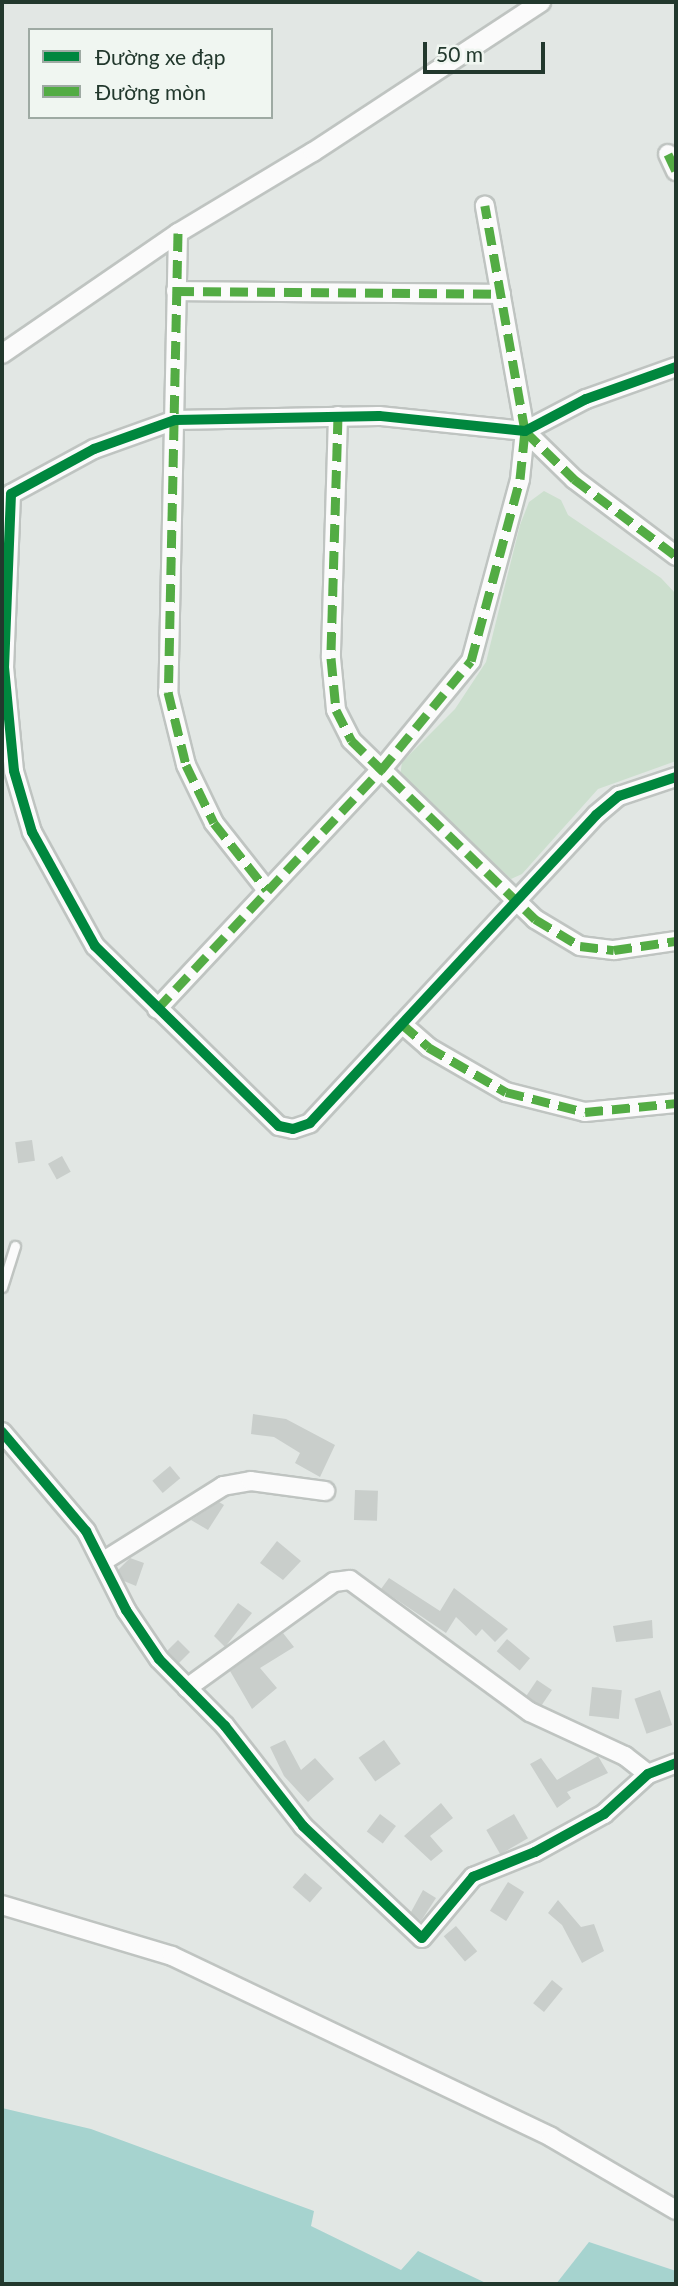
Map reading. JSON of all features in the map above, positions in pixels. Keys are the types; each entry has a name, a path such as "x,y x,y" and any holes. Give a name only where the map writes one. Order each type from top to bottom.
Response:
{"street":[{"path":"2,354 178,233 313,152 541,2"},
{"path":"668,154 676,171"},
{"path":"157,1009 381,769 471,662 520,479 525,431 485,206"},
{"path":"178,233 175,420 169,462 168,692 186,765 208,811 267,890"},
{"path":"176,291 501,294"},
{"path":"676,367 586,399 525,431 338,416 175,420 94,449 11,494 5,622 7,718 14,771 32,832 95,946 279,1126 293,1129 310,1123 516,901 619,796 676,777"},
{"path":"338,416 331,658 336,710 351,740 516,901 580,946 614,950 676,941"},
{"path":"525,431 574,479 676,556"},
{"path":"402,1024 428,1047 506,1092 585,1112 676,1103"},
{"path":"2,1432 86,1531 126,1610 187,1688 225,1726 303,1826 422,1938 473,1877 536,1852 604,1814 648,1774 676,1763"},
{"path":"102,1562 223,1486 259,1481 325,1491"},
{"path":"187,1688 334,1582 350,1580 530,1712 625,1756 648,1774"},
{"path":"2,1905 172,1956 551,2137 676,2210"}],"lane":[{"path":"2,1287 15,1246"}],"green space":[{"path":"544,491 561,500 568,515 661,578 676,594 676,761 598,789 522,874 511,879 400,776 402,762 455,709 486,662 520,525 529,502"}],"water":[{"path":"2,2108 91,2129 314,2211 311,2226 401,2270 418,2251 488,2284 2,2284"},
{"path":"589,2242 676,2271 676,2284 556,2284"}],"building":[{"path":"32,1140 35,1161 18,1163 15,1142"},
{"path":"62,1156 71,1172 57,1180 48,1164"},
{"path":"253,1414 286,1419 335,1445 320,1477 295,1463 300,1453 274,1437 251,1434"},
{"path":"170,1466 180,1478 163,1493 152,1481"},
{"path":"355,1490 378,1491 377,1521 354,1520"},
{"path":"219,1502 224,1505 208,1530 191,1520"},
{"path":"277,1541 301,1561 283,1580 260,1563"},
{"path":"130,1558 144,1563 136,1586 124,1581 118,1570"},
{"path":"389,1578 440,1611 454,1588 508,1629 495,1642 482,1629 476,1636 456,1617 446,1633 381,1589"},
{"path":"238,1603 252,1613 225,1647 214,1636"},
{"path":"652,1620 653,1638 616,1642 613,1626"},
{"path":"283,1633 294,1647 260,1668 277,1688 252,1709 230,1671"},
{"path":"507,1639 530,1658 520,1671 497,1651"},
{"path":"178,1640 190,1652 179,1663 167,1651"},
{"path":"537,1680 552,1690 541,1706 526,1696"},
{"path":"592,1687 622,1690 619,1719 589,1716"},
{"path":"660,1690 672,1725 647,1734 634,1699"},
{"path":"285,1740 301,1770 315,1758 334,1779 308,1802 284,1776 270,1747"},
{"path":"384,1740 401,1764 375,1782 359,1758"},
{"path":"598,1756 608,1773 567,1792 571,1798 557,1808 530,1764 541,1758 557,1780"},
{"path":"441,1803 453,1818 430,1836 443,1851 431,1861 404,1836"},
{"path":"380,1814 396,1826 383,1844 367,1832"},
{"path":"514,1814 528,1838 500,1854 486,1830"},
{"path":"305,1873 322,1888 310,1902 293,1887"},
{"path":"508,1882 524,1892 506,1921 490,1911"},
{"path":"423,1890 436,1898 421,1921 411,1912"},
{"path":"558,1900 581,1927 594,1924 604,1951 582,1963 562,1925 548,1913"},
{"path":"456,1926 477,1951 465,1962 444,1936"},
{"path":"552,1980 563,1989 544,2012 533,2003"}],"marked path":[{"path":"668,154 676,171"},
{"path":"157,1009 381,770 471,661 520,479 525,431 485,206"},
{"path":"178,233 168,692 186,765 214,823 267,890"},
{"path":"176,291 501,294"},
{"path":"338,416 331,658 336,710 351,740 535,919 580,946 614,950 676,941"},
{"path":"525,431 574,479 676,556"},
{"path":"402,1024 428,1047 506,1092 585,1112 676,1103"}],"cycle path":[{"path":"676,367 586,399 525,431 379,416 175,420 94,449 11,494 4,667 14,771 32,832 95,946 279,1126 293,1129 310,1123 596,815 619,796 676,777"},
{"path":"2,1432 86,1531 126,1610 159,1659 225,1726 303,1826 422,1938 473,1877 535,1852 604,1814 648,1774 676,1763"}]}
